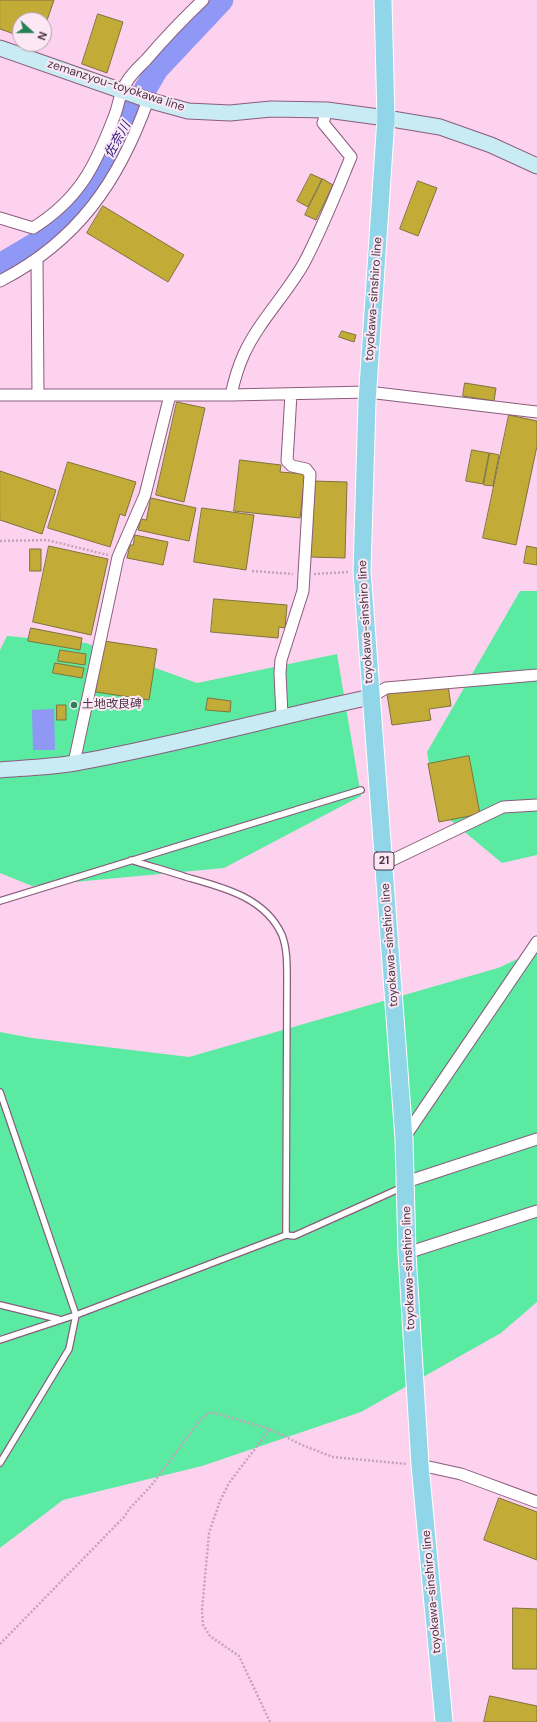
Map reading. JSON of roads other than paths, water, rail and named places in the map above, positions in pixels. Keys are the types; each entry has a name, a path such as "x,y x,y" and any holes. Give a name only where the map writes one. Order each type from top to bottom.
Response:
{"main road":[{"name":"toyokawa-sinshiro line","path":"384,0 386,118 368,392 362,571 370,697 404,1139 407,1253 420,1465 444,1722"},
{"name":"zemanzyou-toyokawa line","path":"0,48 148,100 188,111 230,113 271,109 327,110 386,118 440,127 491,145 537,166"},
{"path":"0,770 74,763 198,738 282,716 370,697"}],"street":[{"path":"0,218 33,228 54,215 66,204 96,162 115,116 122,90 126,82 170,32 203,0"},
{"path":"0,281 37,258 80,223 99,198 121,162 148,100"},
{"path":"231,395 237,369 244,354 303,264 322,227 351,157 323,123 327,110"},
{"path":"37,258 38,395"},
{"path":"0,395 231,395 368,392 537,412"},
{"path":"282,716 280,673 281,660 303,591 310,474 306,469 292,466 288,461 291,394"},
{"path":"74,763 118,557 145,495 170,395"},
{"path":"370,697 386,688 537,674"},
{"path":"384,864 503,807 537,805"},
{"path":"404,1139 537,942"},
{"path":"406,1185 409,1182 537,1139"},
{"path":"407,1253 537,1211"},
{"path":"420,1465 460,1474 537,1502"}],"lane":[{"path":"0,901 361,790"},
{"path":"131,860 228,889 260,908 275,923 282,936 286,952 287,977 286,1235"},
{"path":"0,1092 76,1315 69,1349 0,1463"},
{"path":"0,1340 58,1319 76,1315 286,1235 294,1236 406,1185"},
{"path":"0,1305 58,1319"}],"water":[{"path":"54,709 55,750 33,750 32,710"}],"waterway":[{"name":"佐奈川","path":"0,265 40,241 73,215 88,194 116,140 157,69 222,0"}],"place":[{"name":"土地改良碑","path":"74,705"}]}
